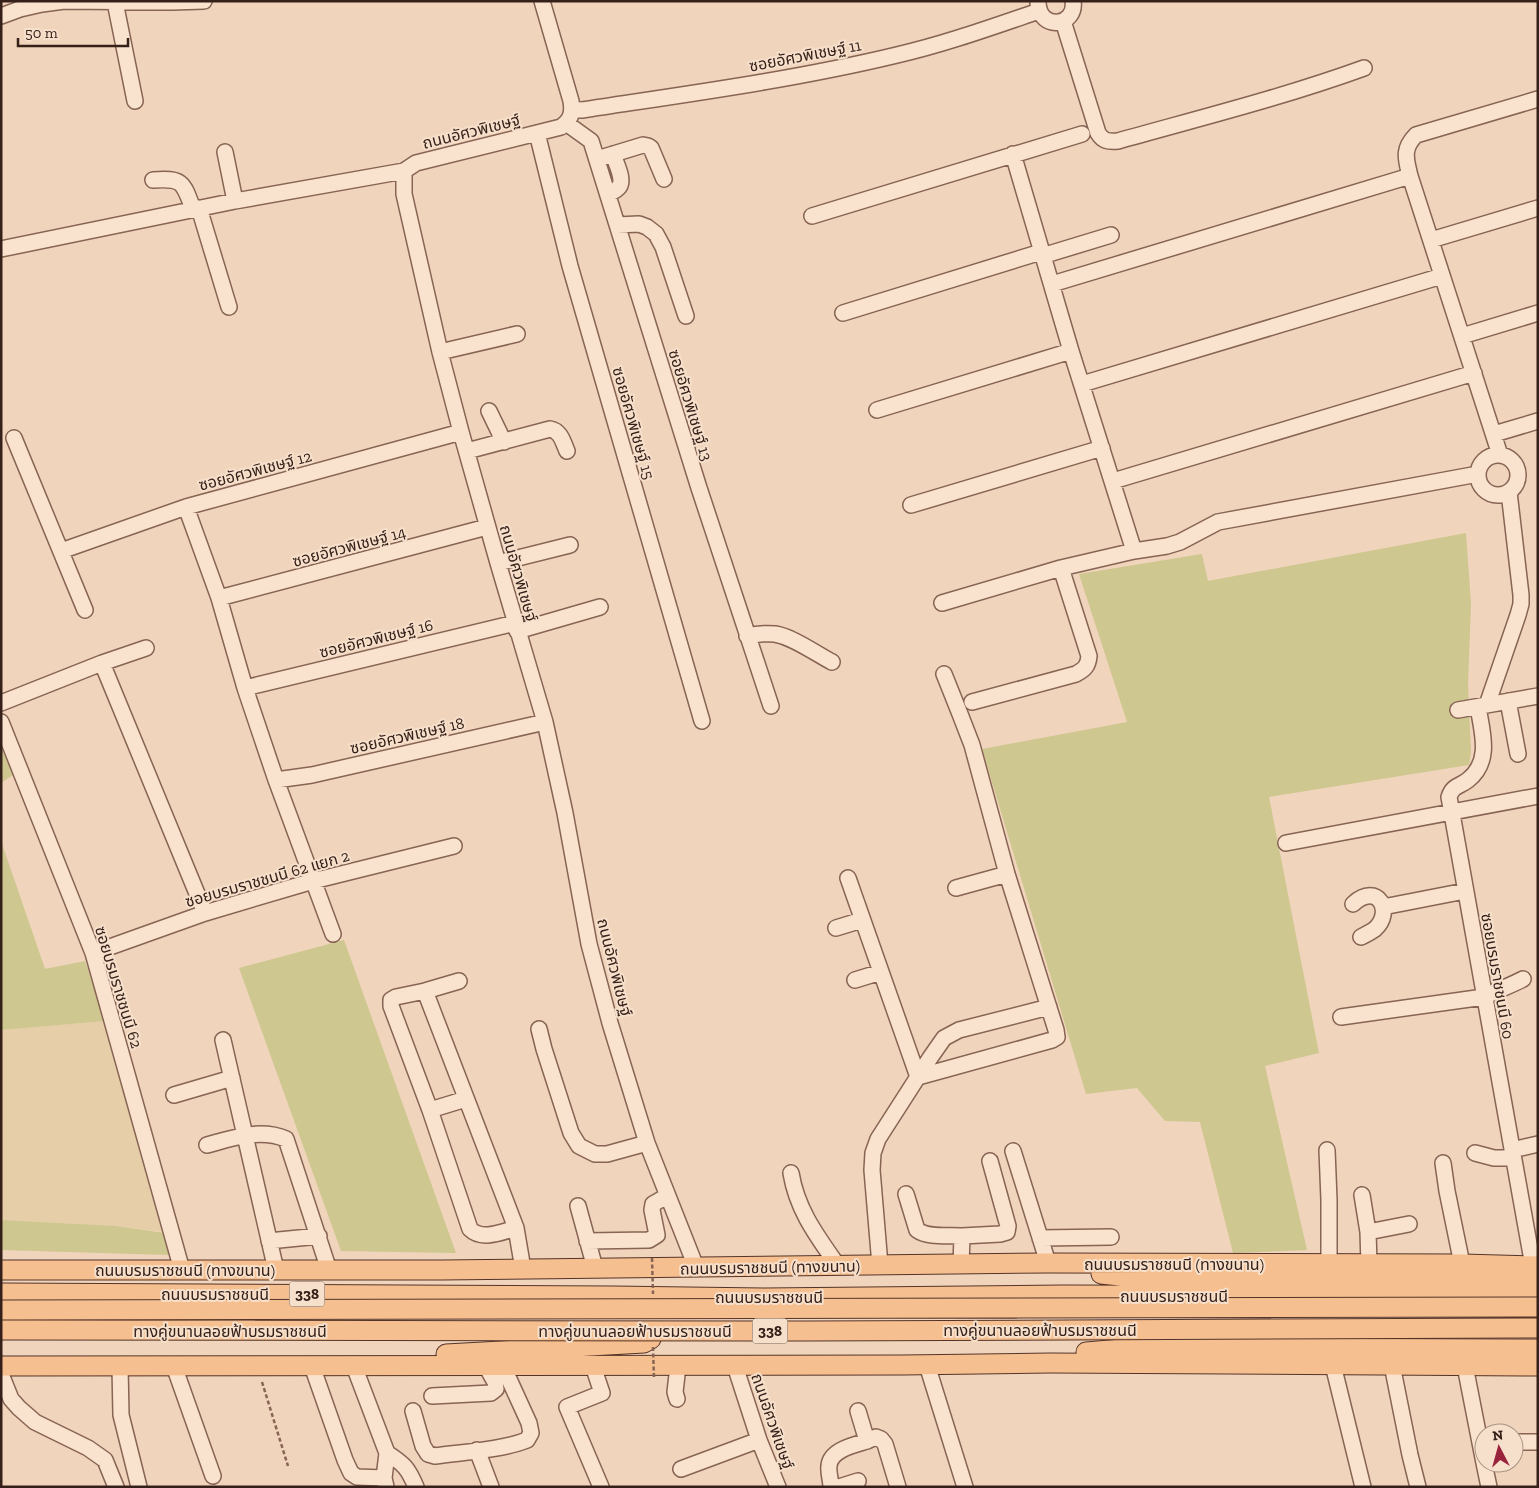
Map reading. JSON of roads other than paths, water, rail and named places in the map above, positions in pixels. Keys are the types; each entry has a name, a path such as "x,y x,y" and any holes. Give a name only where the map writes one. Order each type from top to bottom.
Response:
{"main road":[{"name":"ถนนบรมราชชนนี (ทางขนาน)","path":"1,1270 442,1270 992,1264 1329,1264 1365,1271 1462,1264 1536,1270"},
{"path":"992,1264 1130,1277 1365,1271 1536,1270"},
{"path":"442,1270 613,1296"},
{"name":"ถนนบรมราชชนนี","path":"1,1293 765,1298 1052,1295 1538,1296"},
{"name":"ทางคู่ขนานลอยฟ้าบรมราชชนนี","path":"1,1310 1538,1307"},
{"name":"ทางคู่ขนานลอยฟ้าบรมราชชนนี","path":"1,1330 804,1331 1538,1328"},
{"name":"338","path":"1,1338 650,1339 1538,1335"},
{"path":"212,1366 644,1344 650,1339"},
{"path":"903,1365 1134,1348 1538,1349"},
{"name":"338","path":"1,1366 735,1366 1050,1363 1538,1366"}],"street":[{"path":"1,16 20,9 64,1 204,1"},
{"path":"542,1 572,109 570,119 566,123"},
{"path":"1039,6 1043,17 1049,22 1056,23 1064,21 1069,17 1073,1"},
{"path":"115,2 135,101"},
{"name":"ซอยอัศวพิเชษฐ์ 11","path":"572,109 582,110 812,73 898,55 982,30 1039,6"},
{"path":"1064,21 1098,133 1102,138 1110,142 1127,139 1284,94 1364,68"},
{"path":"1500,455 1410,176 1406,151 1409,142 1416,135 1538,99"},
{"name":"ถนนอัศวพิเชษฐ์","path":"566,123 561,127 416,163 404,171 404,194 440,352 461,432 545,722 565,813 589,944 610,1023 647,1143 696,1267"},
{"name":"ซอยอัศวพิเชษฐ์ 13","path":"566,123 591,141 693,471 770,706"},
{"name":"ซอยอัศวพิเชษฐ์ 15","path":"537,133 570,266 702,721"},
{"path":"812,216 1082,134"},
{"path":"597,159 643,145 648,146 651,148 664,179"},
{"path":"225,152 235,201"},
{"path":"608,194 621,184 613,154"},
{"path":"1014,154 1071,351 1134,551"},
{"path":"1,249 235,201 404,171"},
{"path":"1052,284 1410,176"},
{"path":"153,180 171,179 178,181 183,186 196,209 229,307"},
{"path":"1431,240 1538,208"},
{"path":"617,225 639,224 646,226 656,234 663,248 686,316"},
{"path":"843,313 1111,235"},
{"path":"1082,384 1442,276"},
{"path":"1462,336 1538,313"},
{"path":"440,352 517,334"},
{"path":"877,410 1071,351"},
{"path":"1113,480 1474,373"},
{"path":"489,411 504,442"},
{"path":"1494,434 1538,421"},
{"path":"467,451 550,429 556,430 560,434 567,451"},
{"name":"ซอยอัศวพิเชษฐ์ 12","path":"61,551 186,507 461,432"},
{"path":"14,438 85,610"},
{"path":"911,505 1102,448"},
{"path":"1494,455 1506,456 1512,460 1518,470 1517,482 1509,492 1497,495 1485,490 1478,474 1480,467 1488,458 1494,455"},
{"path":"942,603 1061,568 1134,551 1167,546 1180,542 1206,527 1226,520 1478,474"},
{"path":"1482,706 1505,656 1521,604 1509,492"},
{"path":"186,507 219,598 244,688 333,934"},
{"name":"ซอยอัศวพิเชษฐ์ 14","path":"219,598 487,527"},
{"path":"498,564 570,545"},
{"path":"972,702 1076,674 1084,670 1088,665 1089,656 1061,568"},
{"name":"ซอยอัศวพิเชษฐ์ 16","path":"244,688 600,607"},
{"path":"747,636 765,633 777,634 832,662"},
{"path":"1,703 102,663 146,648"},
{"path":"102,663 205,913"},
{"path":"918,1077 1052,1040 1057,1037 1007,874 972,745 944,674"},
{"path":"1458,710 1538,696"},
{"path":"1508,701 1518,754"},
{"name":"ซอยบรมราชชนนี 60","path":"1482,706 1483,760 1471,778 1451,790 1449,798 1484,997 1536,1270"},
{"name":"ซอยบรมราชชนนี 62","path":"1,722 93,953 182,1270"},
{"name":"ซอยอัศวพิเชษฐ์ 18","path":"276,780 312,775 545,722"},
{"path":"1286,843 1538,796"},
{"name":"ซอยบรมราชชนนี 62 แยก 2","path":"93,953 205,913 313,881 454,846"},
{"path":"956,888 1007,874"},
{"path":"848,878 918,1077"},
{"path":"1383,907 1465,891"},
{"path":"1353,904 1360,898 1374,896 1378,898 1383,907 1383,916 1380,922 1374,929 1361,937"},
{"path":"836,928 862,920"},
{"path":"855,980 880,972"},
{"path":"1340,1017 1484,997 1523,979"},
{"path":"459,981 396,997 391,1000 391,1006 430,1110 470,1229 475,1233 486,1236 516,1228"},
{"path":"425,991 516,1228 523,1269"},
{"path":"880,1266 872,1170 873,1153 878,1139 918,1077 944,1038 959,1030 1049,1007"},
{"path":"539,1029 571,1133 579,1146 595,1154 607,1154 647,1143"},
{"path":"223,1040 276,1270"},
{"path":"174,1095 232,1078"},
{"path":"430,1110 466,1099"},
{"path":"207,1145 245,1134 279,1136 286,1139 329,1270"},
{"path":"1475,1153 1494,1158 1513,1154 1538,1144"},
{"path":"1327,1150 1329,1264"},
{"path":"1013,1151 1048,1264"},
{"path":"906,1194 916,1230 922,1234 962,1236 1007,1232 1008,1226 990,1161"},
{"path":"1443,1163 1462,1264"},
{"path":"791,1173 799,1205 811,1228 838,1266"},
{"path":"1362,1195 1368,1232 1365,1271"},
{"path":"588,1241 649,1240 657,1235 652,1210 653,1204 667,1196"},
{"path":"578,1206 595,1268"},
{"path":"1368,1232 1409,1224"},
{"path":"269,1241 319,1236"},
{"path":"961,1265 962,1236"},
{"path":"1040,1238 1111,1237"},
{"path":"927,1365 965,1487"},
{"path":"1333,1365 1363,1487"},
{"path":"1392,1365 1418,1487"},
{"path":"174,1366 213,1476"},
{"path":"312,1366 351,1473 357,1477 385,1482 387,1453 354,1366"},
{"path":"432,1396 491,1393 496,1389 495,1366"},
{"path":"413,1411 423,1446 428,1454 435,1456 517,1444 528,1440 531,1433 529,1423 495,1366"},
{"path":"593,1366 602,1393 567,1407 601,1487"},
{"path":"677,1399 675,1392 678,1366"},
{"name":"ถนนอัศวพิเชษฐ์","path":"735,1366 759,1440 778,1487"},
{"path":"1464,1366 1478,1423"},
{"path":"120,1367 121,1416 139,1487"},
{"path":"1,1374 12,1399 19,1408 35,1422 88,1448 105,1460 116,1487"},
{"path":"858,1411 867,1440"},
{"path":"831,1487 829,1465 834,1455 844,1449 876,1437 885,1444 898,1487"},
{"path":"681,1469 759,1440"},
{"path":"1524,1442 1538,1442"},
{"path":"477,1450 491,1487"},
{"path":"387,1453 410,1471 416,1487"},
{"path":"1486,1473 1489,1487"},
{"path":"839,1487 858,1480"}]}
